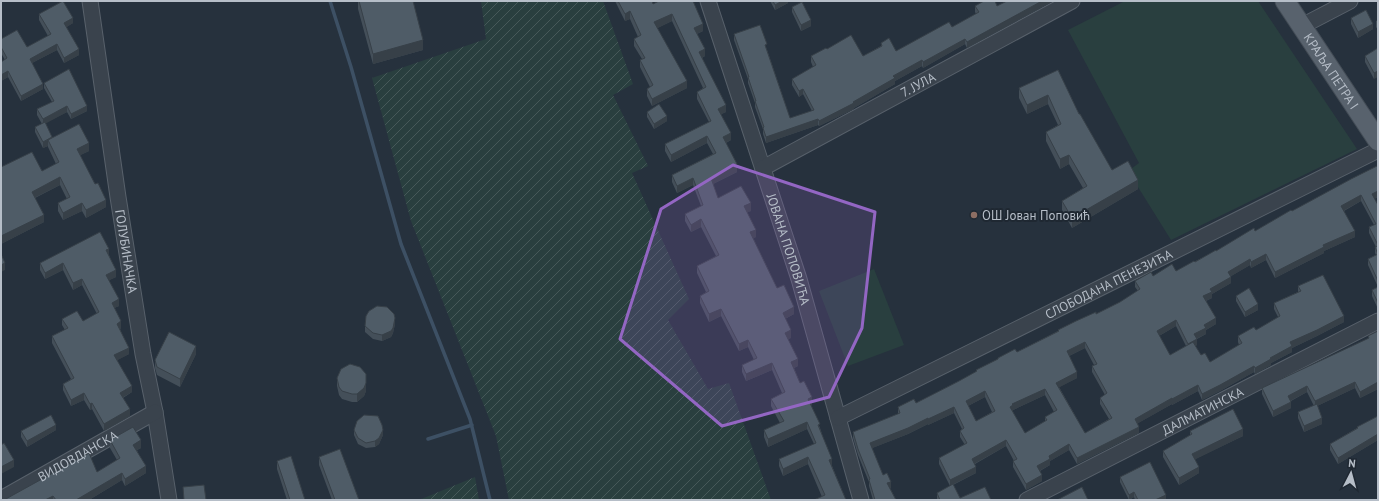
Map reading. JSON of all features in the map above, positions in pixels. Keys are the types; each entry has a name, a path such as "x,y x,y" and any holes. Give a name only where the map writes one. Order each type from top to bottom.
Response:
{"main road":[{"name":"КРАЉА ПЕТРА I","path":"1285,1 1378,141"}],"street":[{"name":"ГОЛУБИНАЧКА","path":"90,1 119,204 143,354 155,412 169,500"},
{"name":"ЈОВАНА ПОПОВИЋА","path":"708,1 799,279 861,500"},
{"name":"7. ЈУЛА","path":"763,168 1072,1"},
{"path":"1302,26 1350,1"},
{"name":"СЛОБОДАНА ПЕНЕЗИЋА","path":"838,418 1378,150"},
{"name":"ДАЛМАТИНСКА","path":"1027,500 1378,321"},
{"name":"ВИДОВДАНСКА","path":"1,498 155,412"}],"highlighted area":[{"path":"733,165 875,212 862,328 829,397 722,426 620,339 661,209"}],"green space":[{"path":"481,1 603,1 633,84 613,95 648,166 632,173 689,299 668,320 708,389 729,383 771,500 509,500 496,436 411,221 372,78 486,39"},
{"path":"1125,1 1258,1 1357,149 1171,240 1128,171 1139,163 1068,30"},
{"path":"874,269 904,345 848,366 819,291"},
{"path":"475,477 479,500 419,500"}],"building":[{"path":"63,1 73,18 64,23 79,49 64,58 57,44 30,59 43,84 21,96 8,71 1,75 1,62 7,58 1,47 1,39 17,30 27,47 51,34 39,14"},
{"path":"359,1 413,1 423,40 373,54"},
{"path":"618,1 652,1 653,4 659,1 693,1 703,24 694,28 705,49 699,52 726,105 718,109 731,133 723,137 737,164 711,178 718,198 741,186 751,203 744,206 756,230 750,232 777,288 784,285 794,307 783,313 791,330 785,333 798,359 791,362 800,383 804,381 812,397 808,399 820,424 818,425 832,459 829,460 846,500 814,500 825,495 808,457 783,469 779,459 816,443 807,422 768,439 764,430 784,421 771,399 785,392 772,363 746,374 742,365 757,358 748,340 739,344 721,309 709,314 700,296 709,291 697,266 719,255 701,219 691,225 685,214 703,205 693,178 677,186 672,175 716,153 707,136 671,155 665,144 711,121 697,92 706,87 672,14 654,22 687,81 652,99 647,89 653,85 640,60 645,58 634,39 641,35 630,11 625,14"},
{"path":"773,1 782,1 775,5"},
{"path":"984,1 995,1 997,6 1007,1 1042,1 967,42 965,39 923,62 922,60 893,76 895,78 853,102 854,103 819,121 818,119 766,137 749,77 734,34 760,25 767,44 765,45 790,118 814,110 803,89 799,91 792,79 816,65 811,56 826,48 827,49 851,35 863,56 882,46 881,43 889,38 896,51 949,22 952,27 979,12 975,6"},
{"path":"802,2 811,20 801,25 792,7"},
{"path":"1366,10 1373,24 1358,32 1351,18"},
{"path":"1378,48 1378,71 1374,73 1365,56"},
{"path":"69,69 87,106 71,114 67,106 43,119 37,109 54,101 44,83"},
{"path":"1058,70 1079,114 1112,170 1128,161 1138,180 1072,218 1062,201 1087,186 1069,155 1060,159 1046,132 1061,124 1048,95 1027,105 1019,88"},
{"path":"659,104 667,116 654,124 647,112"},
{"path":"45,122 52,137 43,142 35,127"},
{"path":"79,124 89,143 77,149 95,184 98,183 106,200 86,210 82,203 63,213 58,203 70,197 60,177 32,192 44,215 1,236 1,167 32,152 42,171 59,162 48,140"},
{"path":"1377,166 1378,191 1372,194 1378,205 1378,245 1369,227 1376,224 1361,195 1341,206 1355,231 1323,245 1324,247 1275,272 1266,254 1251,262 1250,259 1228,272 1231,277 1210,289 1212,292 1203,296 1216,318 1204,325 1206,328 1194,334 1197,339 1188,344 1176,320 1157,331 1170,355 1193,342 1201,355 1205,353 1210,362 1242,343 1238,336 1254,327 1256,330 1280,316 1274,303 1301,291 1298,286 1323,275 1344,316 1290,342 1292,346 1270,358 1271,359 1255,368 1254,366 1202,394 1198,385 1172,398 1135,419 1139,427 1077,458 1069,444 1049,456 1050,459 1037,466 1042,475 1026,484 1013,461 1017,459 1006,440 972,459 976,467 950,480 939,458 967,443 960,431 964,428 954,407 870,443 883,475 887,473 891,482 887,483 896,500 875,500 869,480 870,479 853,432 900,413 898,407 914,399 916,403 959,381 1015,349 1017,352 1076,321 1096,312 1096,314 1120,302 1140,289 1135,281 1151,272 1153,276 1172,264 1176,271 1216,251 1254,228 1255,231 1291,210 1292,211","holes":["1085,342 1097,364 1092,366 1107,393 1100,398 1112,418 1085,433 1056,383 1077,372 1067,351","1045,389 1057,410 1045,417 1047,420 1025,433 1010,407 1013,405 1012,404","985,391 995,411 976,421 966,401"]},
{"path":"100,232 109,249 106,250 116,270 106,275 119,299 112,303 121,321 117,324 129,348 114,355 132,386 120,393 130,409 104,424 92,403 90,404 84,393 71,400 63,384 74,378 52,336 68,328 62,319 77,311 83,321 99,312 82,279 73,283 63,263 45,273 40,263"},
{"path":"1378,246 1378,254 1375,247"},
{"path":"1,254 5,263 1,265"},
{"path":"1378,254 1378,281 1368,259"},
{"path":"1378,287 1378,303 1372,290"},
{"path":"1249,288 1258,304 1245,312 1236,296"},
{"path":"377,306 387,307 394,314 395,318 391,331 382,335 373,333 365,326 366,316 369,311"},
{"path":"1378,331 1378,382 1360,392 1355,382 1315,401 1307,386 1288,396 1291,402 1273,411 1262,388 1369,338 1368,336"},
{"path":"169,332 196,346 180,379 157,367 155,360"},
{"path":"350,364 360,367 366,374 366,383 364,388 357,394 342,391 339,387 337,378 341,369"},
{"path":"1317,404 1322,418 1304,426 1298,412"},
{"path":"1233,409 1243,429 1192,454 1199,467 1179,478 1163,451 1192,434 1190,431"},
{"path":"51,415 56,425 27,441 21,431"},
{"path":"364,415 378,416 382,425 383,430 379,438 375,441 366,443 358,438 354,430 357,421"},
{"path":"1378,416 1378,434 1338,458 1330,444"},
{"path":"133,427 141,440 133,445 146,466 125,479 122,473 76,500 56,500 53,496 45,500 4,500 89,453 97,472 120,458 110,440"},
{"path":"4,443 14,460 1,467 1,445"},
{"path":"340,449 359,500 335,500 319,457"},
{"path":"291,456 305,500 290,500 277,461"},
{"path":"1150,462 1166,495 1155,500 1138,500 1134,492 1129,495 1120,477"},
{"path":"953,484 960,498 985,487 991,500 940,500 937,493"},
{"path":"204,485 206,500 184,500 183,487"},
{"path":"1082,487 1088,500 1057,500"}],"waterway":[{"path":"330,1 351,67 401,244 470,419 490,500"},
{"path":"428,439 472,425"}],"place":[{"name":"ОШ Јован Поповић","path":"974,215"}]}
